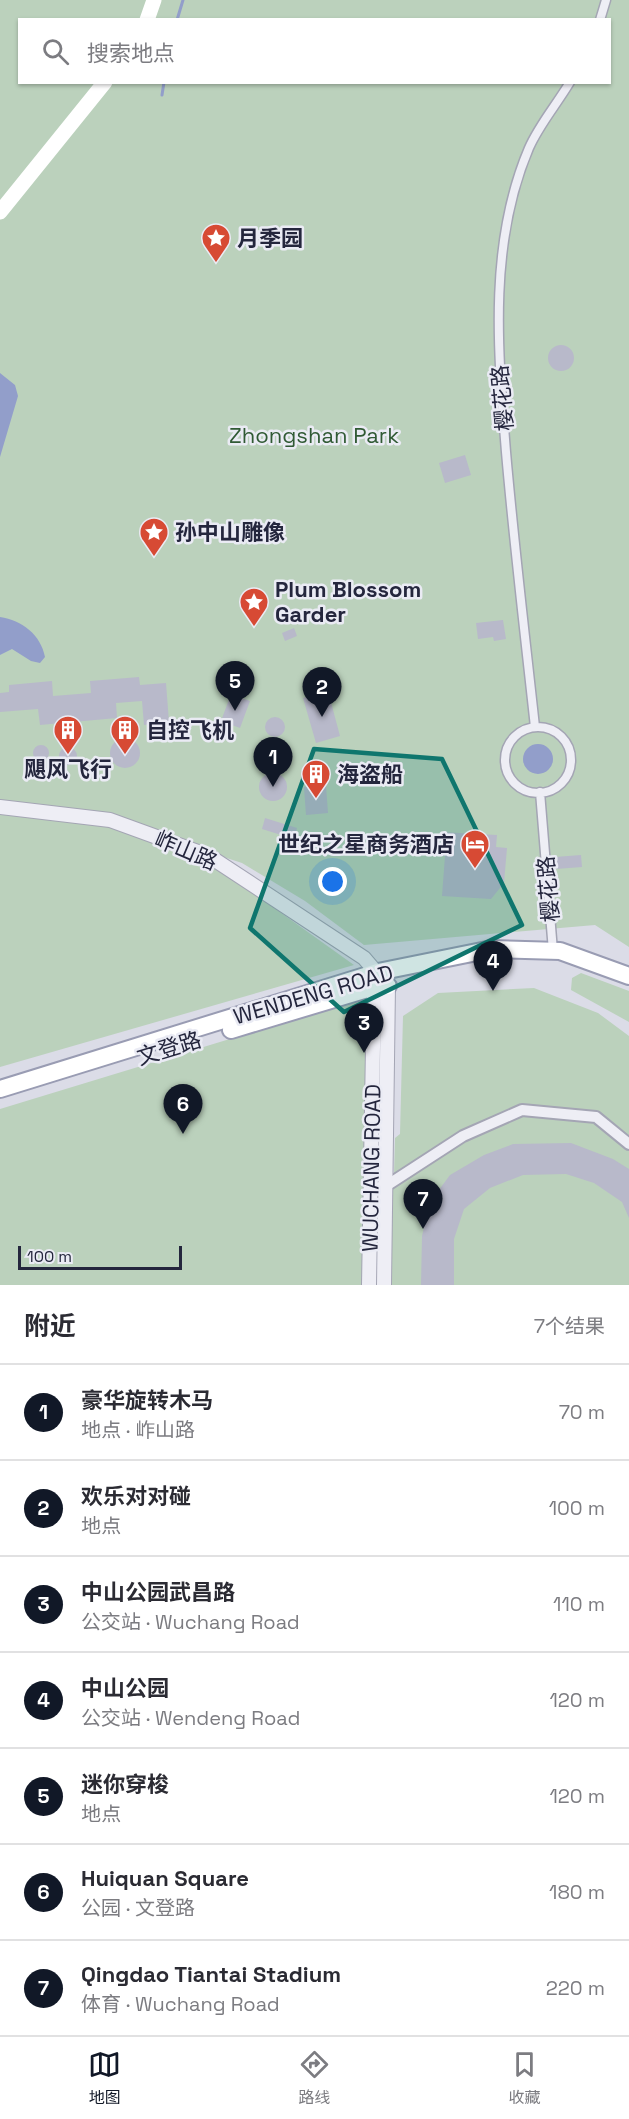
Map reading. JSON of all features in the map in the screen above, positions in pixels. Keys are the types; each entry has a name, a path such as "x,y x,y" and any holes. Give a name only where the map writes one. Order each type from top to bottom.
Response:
{"main road":[{"path":"148,18 154,0"},
{"path":"0,212 103,84"},
{"name":"WENDENG ROAD","path":"0,1089 492,949 560,951 629,976"},
{"name":"文登路","path":"0,1099 380,982"}],"street":[{"path":"601,18 606,0"},
{"name":"樱花路","path":"535,727 509,489 498,351 500,285 505,238 516,186 530,146 569,84"},
{"path":"535,727 555,732 568,747 571,757 570,768 559,785 540,792 529,791 510,778 505,756 515,736 535,727"},
{"name":"樱花路","path":"540,792 553,951"},
{"name":"岞山路","path":"0,807 110,820 209,856 364,958 380,982"},
{"name":"WUCHANG ROAD","path":"380,982 386,1186 384,1285"},
{"name":"WUCHANG ROAD","path":"369,1285 380,982"},
{"path":"371,1188 386,1186 463,1136 522,1110 596,1117 629,1144"}],"highlighted area":[{"path":"314,749 442,759 522,925 344,1012 250,928"}],"green space":[{"name":"Zhongshan Park","path":"0,0 629,0 629,947 595,925 364,945 305,901 242,863 110,820 0,807"},
{"path":"0,811 109,825 206,859 354,965 0,1067"},
{"path":"581,973 629,991 629,1022 571,990 572,978"},
{"path":"534,988 598,1013 629,1036 629,1285 0,1285 0,1109 368,997 366,1173 394,1174 395,1138 400,1134 403,1016 438,993"}],"water":[{"path":"0,373 15,385 18,396 0,457"},
{"path":"0,617 16,621 35,635 45,657 40,663 31,661 12,649 0,655"},
{"path":"538,744 549,748 553,759 549,770 538,774 527,770 523,759 527,748"}],"building":[{"path":"561,345 570,349 574,358 570,367 561,371 552,367 548,358 552,349"},
{"path":"465,455 471,475 445,483 439,463"},
{"path":"503,620 506,639 494,641 493,637 478,639 476,623"},
{"path":"294,628 297,636 285,641 282,633"},
{"path":"139,677 140,685 166,683 169,722 144,725 142,701 116,703 117,718 40,725 38,709 0,712 0,693 9,692 9,685 52,681 53,696 91,693 90,681"},
{"path":"328,691 340,736 316,743 303,698"},
{"path":"231,694 250,701 240,728 221,721"},
{"path":"271,717 279,717 285,723 285,731 279,737 271,737 265,731 265,723"},
{"name":"自控飞机","path":"125,738 136,742 140,753 136,764 125,768 114,764 110,753 114,742"},
{"path":"38,745 44,745 49,753 47,759 38,761 33,756 33,750"},
{"name":"飓风飞行","path":"64,747 72,747 77,752 75,763 64,765 59,760 59,752"},
{"path":"273,773 283,777 287,787 283,797 273,801 263,797 259,787 263,777"},
{"name":"海盗船","path":"326,786 328,813 306,815 304,787"},
{"path":"265,818 297,828 294,839 262,829"},
{"name":"世纪之星商务酒店","path":"441,832 497,835 496,847 507,848 504,883 491,899 442,896 445,856 440,856"},
{"path":"581,855 582,867 556,869 555,857"},
{"path":"571,1143 613,1159 629,1169 629,1218 622,1202 594,1183 566,1174 523,1175 490,1188 464,1209 454,1239 454,1285 421,1285 422,1236 430,1202 450,1175 484,1155 513,1144"}],"waterway":[{"path":"178,18 183,0"},
{"path":"162,95 164,84"}],"place":[{"name":"月季园","path":"216,264"},
{"name":"孙中山雕像","path":"154,558"},
{"name":"Plum Blossom Garder","path":"254,628"},
{"name":"迷你穿梭","path":"235,711"},
{"name":"欢乐对对碰","path":"322,717"},
{"name":"飓风飞行","path":"68,756"},
{"name":"自控飞机","path":"125,756"},
{"name":"豪华旋转木马","path":"273,787"},
{"name":"海盗船","path":"316,800"},
{"name":"世纪之星商务酒店","path":"475,870"},
{"name":"中山公园","path":"493,991"},
{"name":"中山公园武昌路","path":"364,1053"},
{"name":"Huiquan Square","path":"183,1134"},
{"name":"Qingdao Tiantai Stadium","path":"423,1229"}]}
